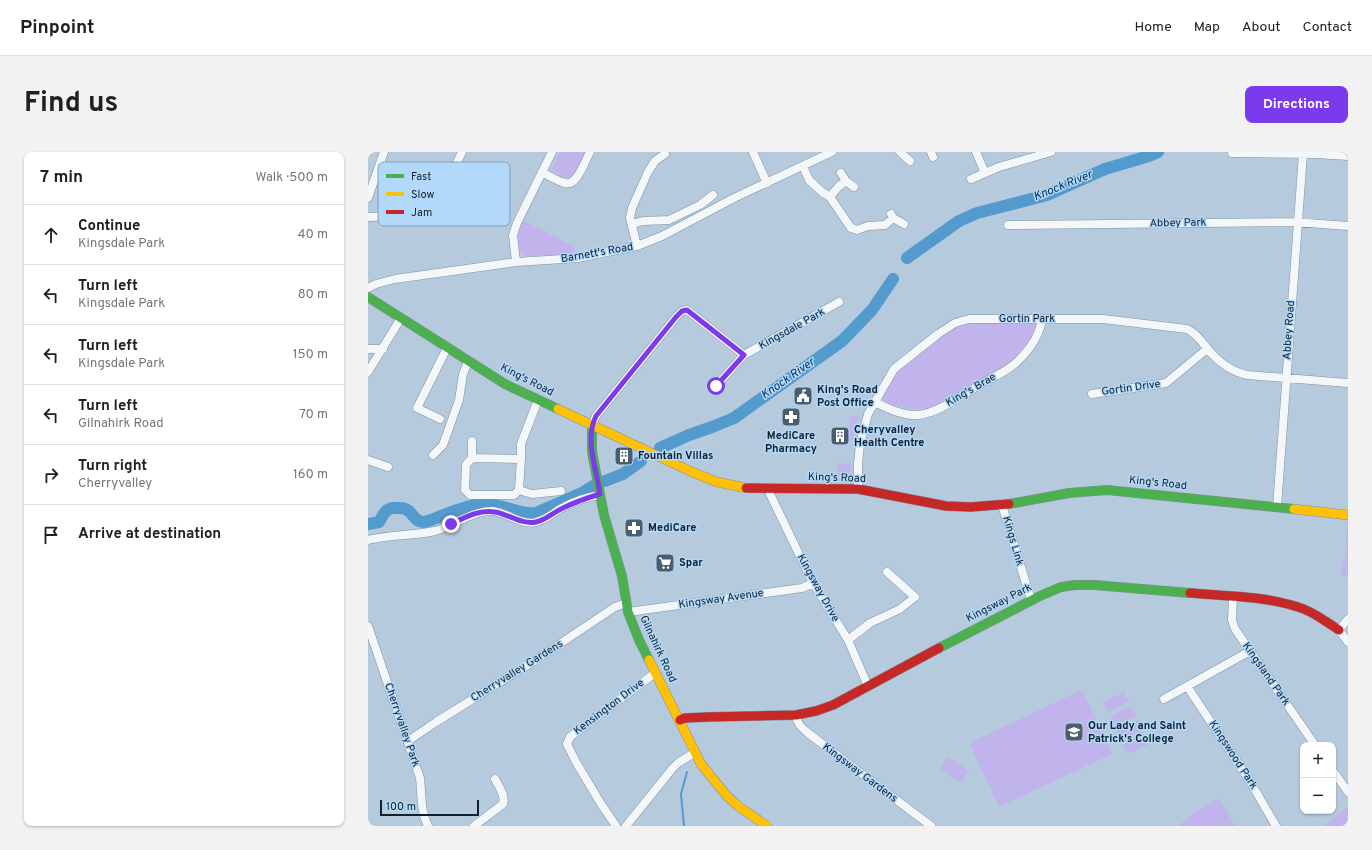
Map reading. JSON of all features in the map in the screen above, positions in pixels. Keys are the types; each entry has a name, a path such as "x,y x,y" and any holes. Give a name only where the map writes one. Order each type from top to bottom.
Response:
{"street":[{"path":"381,162 384,152"},
{"path":"457,162 462,152"},
{"path":"516,262 513,235 517,223 552,152"},
{"path":"542,172 566,184 570,184 575,181 590,152"},
{"path":"753,152 767,183"},
{"name":"Barnett's Road","path":"368,288 376,284 395,279 516,262 578,258 637,246 662,236 803,166 820,155 832,152"},
{"path":"900,152 910,161"},
{"path":"976,152 985,173"},
{"path":"971,179 1049,152"},
{"path":"1232,153 1348,156"},
{"path":"637,246 630,218 632,208 648,172 655,161 665,154"},
{"name":"Abbey Road","path":"1277,507 1303,154"},
{"path":"803,166 809,180 830,197 851,228 857,230 868,226 885,225 892,216 904,224"},
{"path":"368,198 378,169"},
{"path":"841,173 854,187"},
{"path":"830,197 846,180"},
{"path":"632,224 643,221 669,220 700,205 713,196"},
{"path":"368,216 378,215"},
{"name":"Abbey Park","path":"1008,225 1298,222 1348,226"},
{"name":"King's Road","path":"368,297 468,362 505,384 716,482 743,488 858,489 946,506 978,507 1002,506 1069,493 1107,490 1348,515"},
{"name":"Kingsdale Park","path":"716,386 744,355 839,302"},
{"path":"592,425 596,416 682,311 687,310 744,355"},
{"path":"368,372 401,318"},
{"name":"Gortin Park","path":"858,489 860,444 868,414 894,369 915,351 955,323 969,319 1103,319 1187,329 1195,334 1221,364 1236,372 1247,375 1348,383"},
{"name":"King's Brae","path":"874,402 903,413 917,415 937,409 1003,372 1018,361 1037,336 1041,328 1042,319"},
{"path":"440,419 417,408 447,348"},
{"path":"368,349 383,349"},
{"name":"Gortin Drive","path":"1092,394 1166,383 1207,349"},
{"path":"433,455 443,445 459,400 463,374 468,362"},
{"path":"521,459 473,458 469,460 466,465 465,490 467,493 476,495 514,495 519,490 521,459 521,444 538,400"},
{"path":"581,420 583,428 591,444"},
{"name":"Gilnahirk Road","path":"592,425 591,444 600,494 609,535 622,576 627,607 639,640 680,720 694,753 708,774 738,806 767,826"},
{"path":"472,441 473,458"},
{"path":"368,460 388,467"},
{"name":"Kingsway Drive","path":"770,489 770,494 786,530 813,583 848,640 868,686"},
{"path":"519,490 532,494 561,491"},
{"path":"368,540 379,537 435,531 476,514 493,511 525,522 535,523 562,508 600,494"},
{"name":"Kings Link","path":"1002,506 1031,600"},
{"path":"848,640 870,623 900,609 915,597 888,572"},
{"name":"Kingsway Avenue","path":"627,607 802,588 813,583"},
{"name":"Kingsway Park","path":"680,720 685,718 708,716 796,715 816,711 833,705 1031,600 1056,588 1076,584 1267,600 1299,607 1339,630"},
{"name":"Kingsland Park","path":"1233,597 1232,620 1235,629 1313,742"},
{"name":"Cherryvalley Gardens","path":"408,741 537,659 615,607 627,607"},
{"path":"1348,620 1339,630 1348,642"},
{"name":"Cherryvalley Park","path":"368,626 420,778 420,799 423,817 428,826"},
{"path":"1164,699 1250,651"},
{"name":"Kensington Drive","path":"616,826 576,762 568,746 568,741 570,737 655,673"},
{"name":"Kingswood Park","path":"1187,686 1251,783 1276,826"},
{"name":"Kingsway Gardens","path":"796,715 800,726 808,733 931,826"},
{"path":"626,826 672,769 678,763 694,753"},
{"path":"1336,775 1348,792"},
{"path":"474,826 503,804 505,800 495,779"}],"shaded area":[{"path":"560,152 585,152 572,177 567,178 551,170"},
{"path":"524,221 575,247 574,253 525,256 520,249 518,240 521,223"},
{"path":"974,322 1038,322 1030,338 1016,357 968,388 932,407 916,409 886,404 881,397 891,379 899,369 952,328"},
{"path":"849,416 858,416 853,441 850,440"},
{"path":"851,463 851,471 848,476 838,477 837,464"},
{"path":"1347,521 1348,578 1340,575 1345,558"},
{"path":"1082,690 1112,754 999,807 969,743"},
{"path":"1124,692 1129,701 1107,712 1103,702"},
{"path":"1131,706 1136,716 1115,726 1110,716"},
{"path":"1138,720 1142,730 1121,740 1116,730"},
{"path":"1144,734 1149,744 1128,754 1123,745"},
{"path":"948,757 969,771 961,783 940,769"},
{"path":"1219,798 1235,826 1178,826 1196,812"},
{"path":"1348,806 1348,826 1324,826"}],"waterway":[{"name":"Knock River","path":"907,258 959,221 977,213 1047,195 1105,169 1158,152"},
{"name":"Knock River","path":"660,448 734,418 842,341 872,310 893,279"},
{"name":"Knock River","path":"605,481 623,474 641,461"},
{"name":"Knock River","path":"368,524 379,522 386,511 392,508 406,509 422,522 432,520 453,511 473,505 483,504 497,505 523,512 536,513 582,493 593,486"},
{"path":"684,826 681,794 687,772"}],"traffic: fast":[{"path":"368,297 505,384 558,409"},
{"path":"592,425 592,452 604,515 622,576 628,612 649,660"},
{"path":"1009,504 1069,493 1107,490 1294,509"},
{"path":"939,648 1040,596 1061,587 1094,585 1190,593"}],"traffic: slow":[{"path":"558,409 692,472 717,482 746,488"},
{"path":"1294,509 1348,515"},
{"path":"649,660 701,764 727,796 738,806 767,826"}],"traffic: jam":[{"path":"746,488 858,489 946,506 971,507 1009,504"},
{"path":"1190,593 1245,597 1285,603 1309,611 1339,630"},
{"path":"680,720 685,718 708,717 796,715 816,711 833,705 939,648"}],"place":[{"name":"King's Road Post Office","path":"803,396"},
{"name":"MediCare Pharmacy","path":"791,417"},
{"name":"Cheryvalley Health Centre","path":"840,436"},
{"name":"Fountain Villas","path":"624,456"},
{"name":"MediCare","path":"634,528"},
{"name":"Spar","path":"665,563"},
{"name":"Our Lady and Saint Patrick's College","path":"1074,732"}],"route":[{"path":"451,524 476,514 493,511 525,522 535,523 562,508 600,494 591,444 593,422 596,416 682,311 687,310 744,355 716,386"}]}
